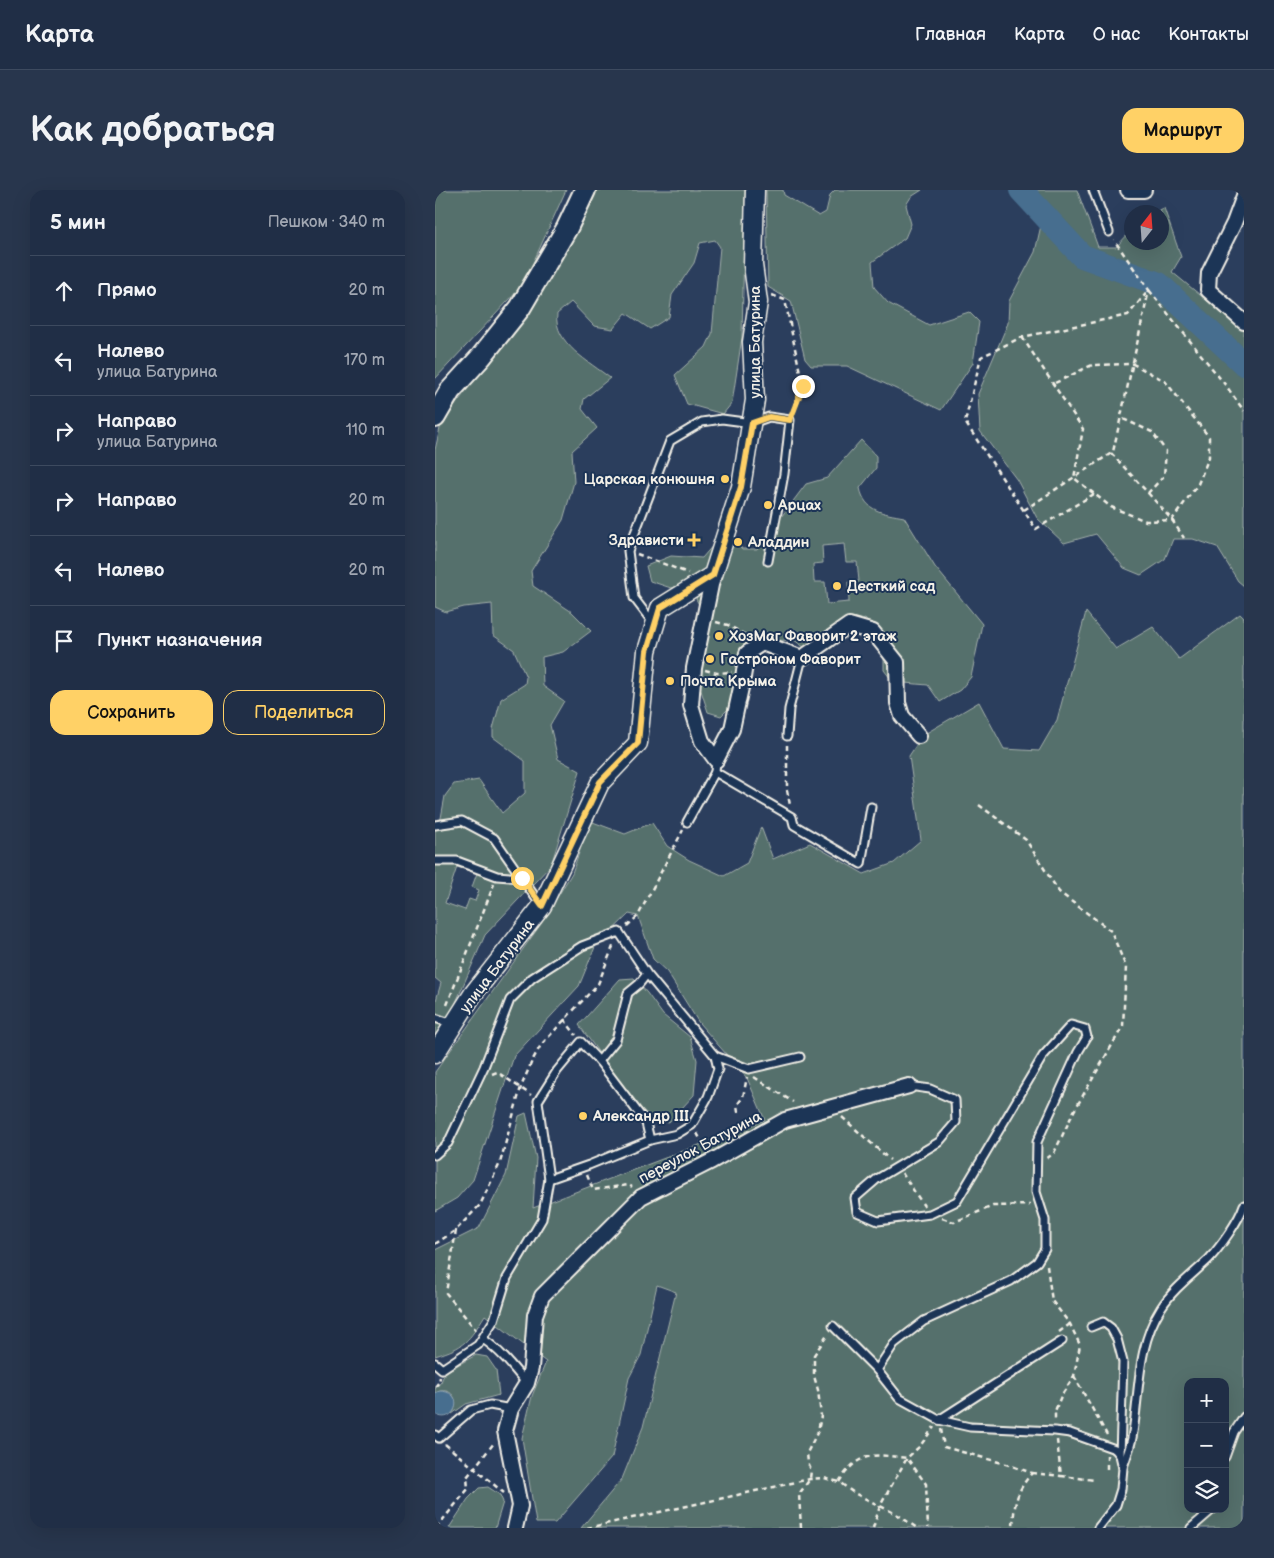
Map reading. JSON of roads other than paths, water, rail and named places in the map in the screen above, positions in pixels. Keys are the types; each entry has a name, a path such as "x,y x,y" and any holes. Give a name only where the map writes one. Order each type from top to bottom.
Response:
{"main road":[{"path":"435,404 455,372 517,302 564,216 574,190"},
{"path":"435,417 450,391 481,357 520,308 567,228 585,190"}],"street":[{"name":"улица Батурина","path":"435,1054 443,1021 473,994 542,906 600,782 638,743 647,651 660,608 709,577 741,487 755,400 752,342 758,302 753,264 755,190"},
{"path":"1128,190 1142,190"},
{"path":"1244,196 1234,224 1209,273 1207,290 1244,322"},
{"path":"709,577 704,619 694,668 691,705 702,741 715,766"},
{"path":"715,766 732,729 747,653 762,643 802,658 849,625 873,632 897,662 897,703 902,716 919,736"},
{"name":"переулок Батурина","path":"515,1528 520,1506 505,1431 511,1409 527,1384 531,1368 535,1315 541,1296 641,1197 712,1161 785,1120 909,1086"}],"lane":[{"path":"1093,190 1111,234"},
{"path":"655,625 634,598 628,551 669,441 702,422 723,419 752,423 769,417 790,420 784,474 768,561"},
{"path":"787,736 789,709 802,658"},
{"path":"687,822 715,766 792,817 794,825 861,864 871,807"},
{"path":"435,825 462,821 494,838 542,906"},
{"path":"435,861 457,861 497,876 522,878"},
{"path":"435,1155 448,1143 477,1082 510,1000 532,978 582,946 619,932 647,974 715,1056 718,1069 708,1097 692,1125 677,1134 650,1140 549,1179"},
{"path":"599,1061 616,1040 628,993 647,974"},
{"path":"877,1370 894,1344 923,1321 1011,1281 1037,1262 1045,1249 1045,1220 1036,1192 1037,1142 1078,1052 1087,1037 1085,1029 1071,1025 1043,1056 957,1201 930,1214 878,1221 857,1212 855,1198 877,1179 939,1142 956,1122 955,1100 930,1090 909,1086"},
{"path":"435,1363 442,1370 483,1339 494,1320 507,1278 542,1219 549,1179 538,1101 557,1071 581,1042 599,1061 646,1123 650,1140"},
{"path":"715,1056 749,1068 800,1057"},
{"path":"1098,1528 1115,1505 1121,1489 1123,1468 1132,1438 1137,1392 1146,1343 1161,1308 1185,1280 1210,1258 1241,1216 1244,1205"},
{"path":"1091,1326 1103,1322 1111,1328 1117,1339 1123,1362 1117,1452 1123,1468"},
{"path":"833,1326 877,1370 899,1398 939,1420 970,1427 1070,1433 1107,1446 1117,1452"},
{"path":"483,1339 494,1346 508,1360 527,1384"},
{"path":"939,1420 1062,1341"},
{"path":"437,1436 471,1410 490,1406 511,1409"},
{"path":"1229,1446 1234,1432 1244,1417"},
{"path":"1191,1528 1208,1513"}],"water":[{"path":"440,1391 449,1393 456,1402 455,1408 448,1416 442,1417 435,1414 435,1393"}],"waterway":[{"path":"1021,190 1082,256 1159,284 1244,364"}],"place":[{"name":"Царская конюшня","path":"725,479"},
{"name":"Арцах","path":"768,505"},
{"name":"Здрависти","path":"694,540"},
{"name":"Аладдин","path":"738,542"},
{"name":"Десткий сад","path":"837,586"},
{"name":"ХозМаг Фаворит 2 этаж","path":"719,636"},
{"name":"Гастроном Фаворит","path":"710,659"},
{"name":"Почта Крыма","path":"670,681"},
{"name":"Александр III","path":"583,1116"}]}
